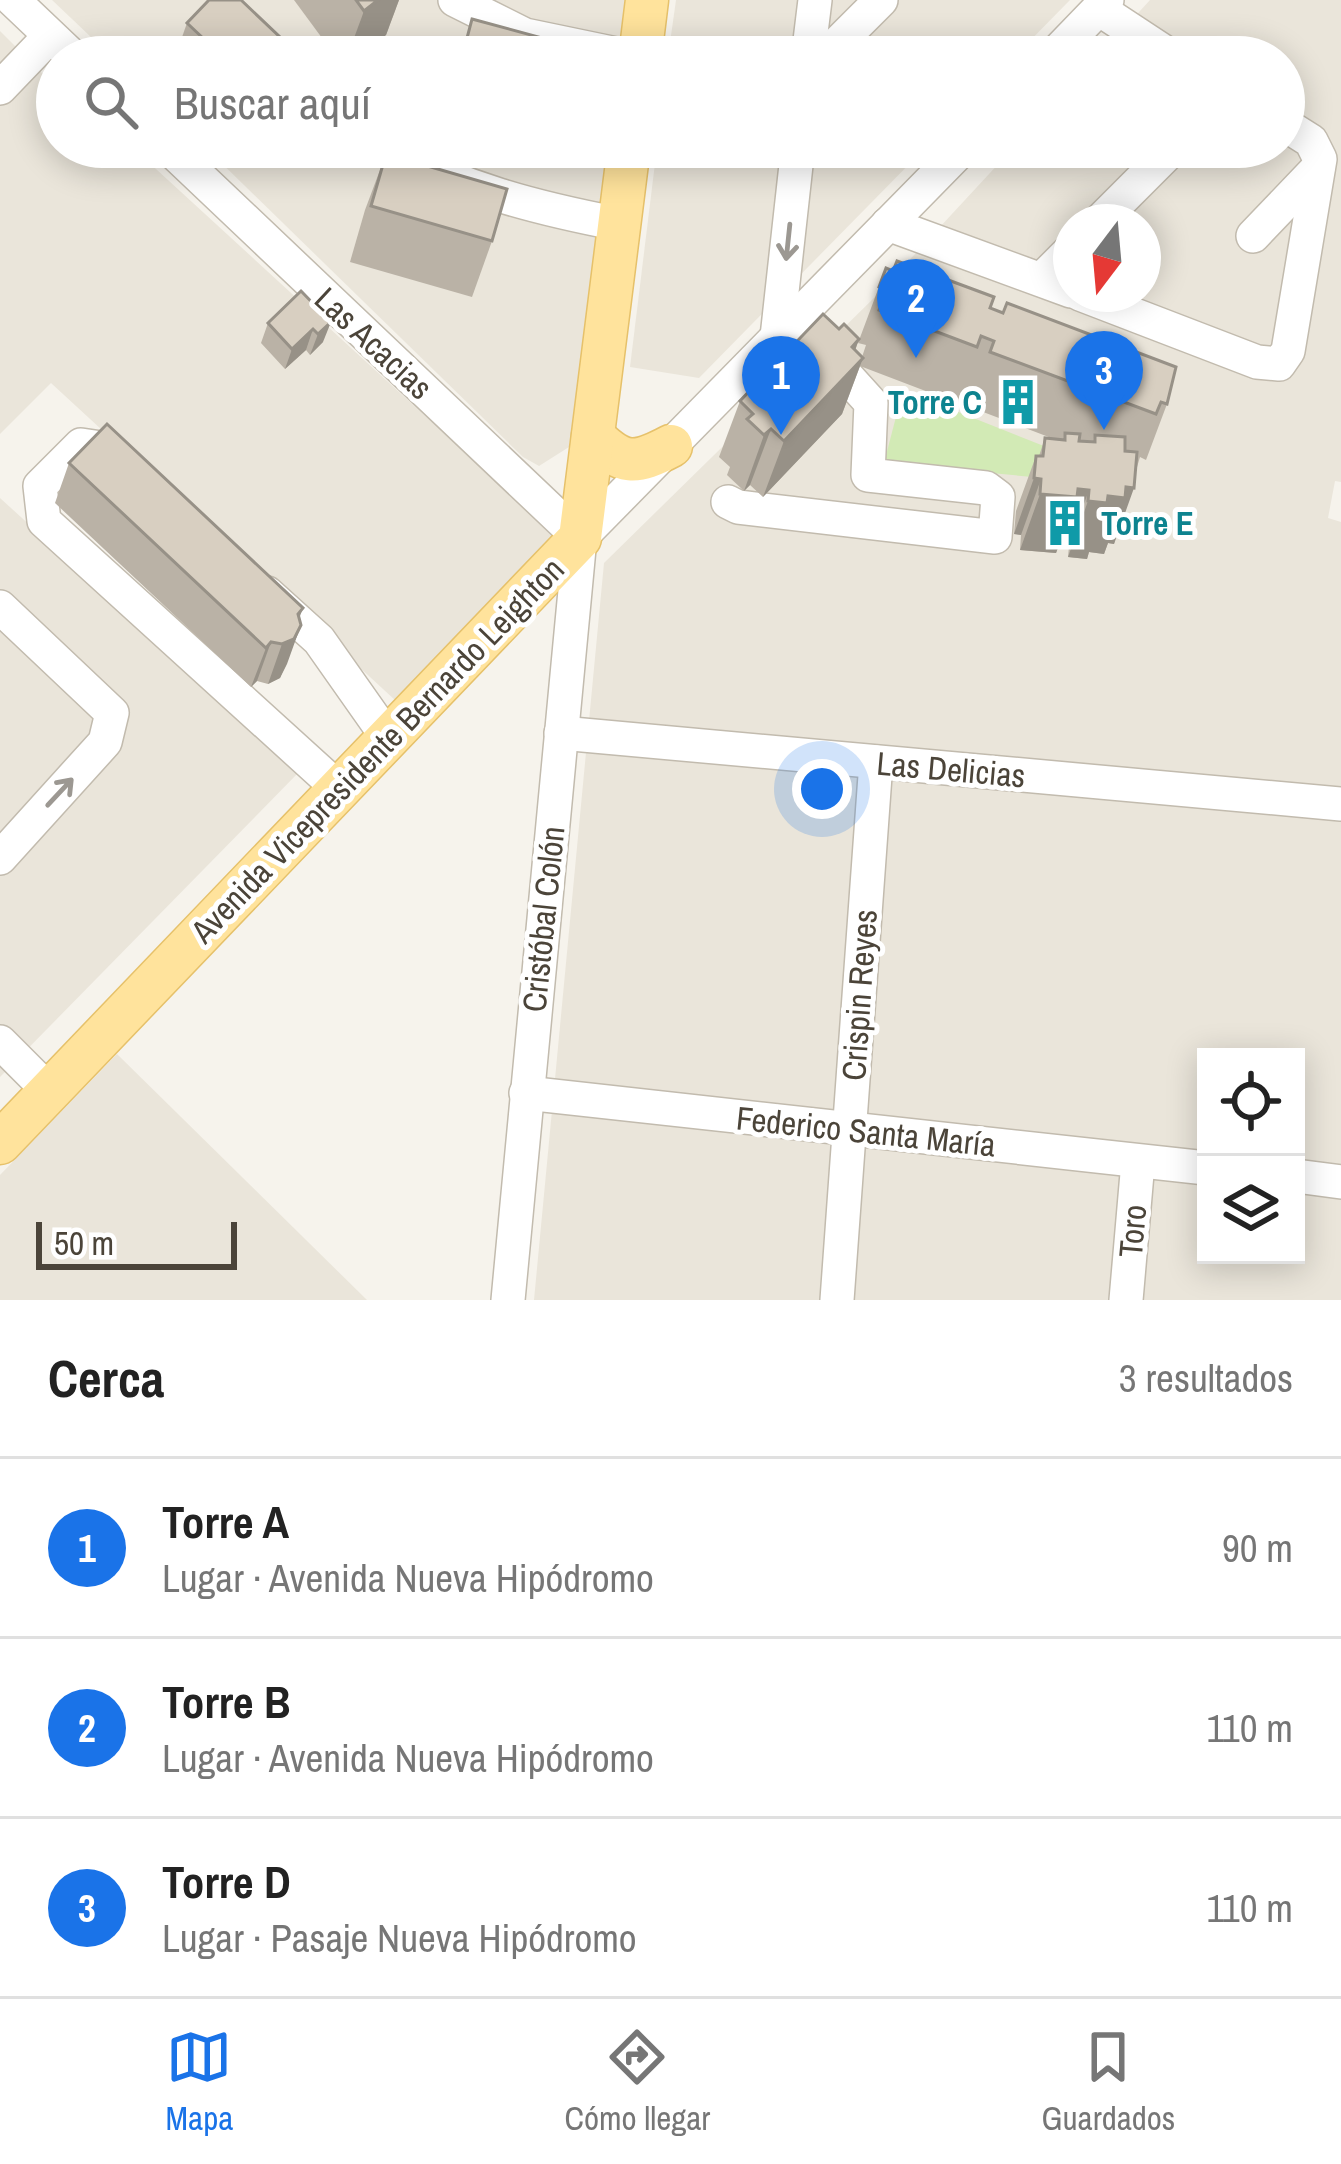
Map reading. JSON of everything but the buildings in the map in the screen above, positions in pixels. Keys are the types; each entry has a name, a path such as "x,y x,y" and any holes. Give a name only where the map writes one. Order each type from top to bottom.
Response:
{"main road":[{"path":"643,36 647,0"},
{"name":"Avenida Vicepresidente Bernardo Leighton","path":"2,1142 580,538 627,168"},
{"path":"593,436 610,452 635,461 671,446"}],"street":[{"path":"455,0 534,36"},
{"path":"811,36 815,0"},
{"path":"845,36 881,0"},
{"path":"1072,36 1103,4 1145,36"},
{"path":"0,88 44,22"},
{"path":"1127,312 1257,362 1279,364 1288,351 1318,168 1318,150 1305,137"},
{"name":"Las Acacias","path":"190,168 580,538"},
{"path":"425,168 496,197 620,224"},
{"path":"786,328 797,168"},
{"path":"580,538 943,168"},
{"path":"1117,204 1153,168"},
{"path":"1253,236 1318,168"},
{"path":"888,224 1053,284"},
{"path":"728,502 738,507 995,537 998,497 986,488 868,475 871,403 786,328"},
{"path":"152,492 101,448 81,445 40,486 44,521 339,789"},
{"name":"Cristóbal Colón","path":"508,1300 580,538"},
{"path":"236,566 319,640 388,738"},
{"path":"0,607 112,713 113,722 99,751 0,858"},
{"name":"Las Delicias","path":"561,734 1341,804"},
{"name":"Crispin Reyes","path":"837,1300 876,762"},
{"path":"0,1042 49,1091"},
{"name":"Federico Santa María","path":"526,1093 1197,1167"},
{"name":"Toro","path":"1126,1300 1138,1162"},
{"path":"1305,1177 1341,1182"}],"shaded area":[{"path":"52,0 629,0 625,36 90,36"},
{"path":"676,0 1070,0 1035,36 671,36"},
{"path":"1150,0 1341,0 1341,482 1335,481 1328,518 1341,522 1341,1300 534,1300 604,563 877,295 995,168 1305,168 1305,36 1117,36"},
{"path":"0,31 36,67 36,168 155,168 555,535 396,701 51,383 0,434"},
{"path":"227,168 609,168 569,447 539,466 523,457"},
{"path":"654,168 905,168 699,378 630,367"},
{"path":"0,498 300,771 0,1077"},
{"path":"117,1054 367,1300 0,1300 0,1175"}],"green space":[{"path":"903,390 1112,473 1107,484 884,463"}],"place":[{"name":"Torre B","path":"916,358"},
{"name":"Torre C","path":"1018,402"},
{"name":"Torre D","path":"1104,430"},
{"name":"Torre A","path":"781,435"},
{"name":"Torre E","path":"1065,523"}]}
